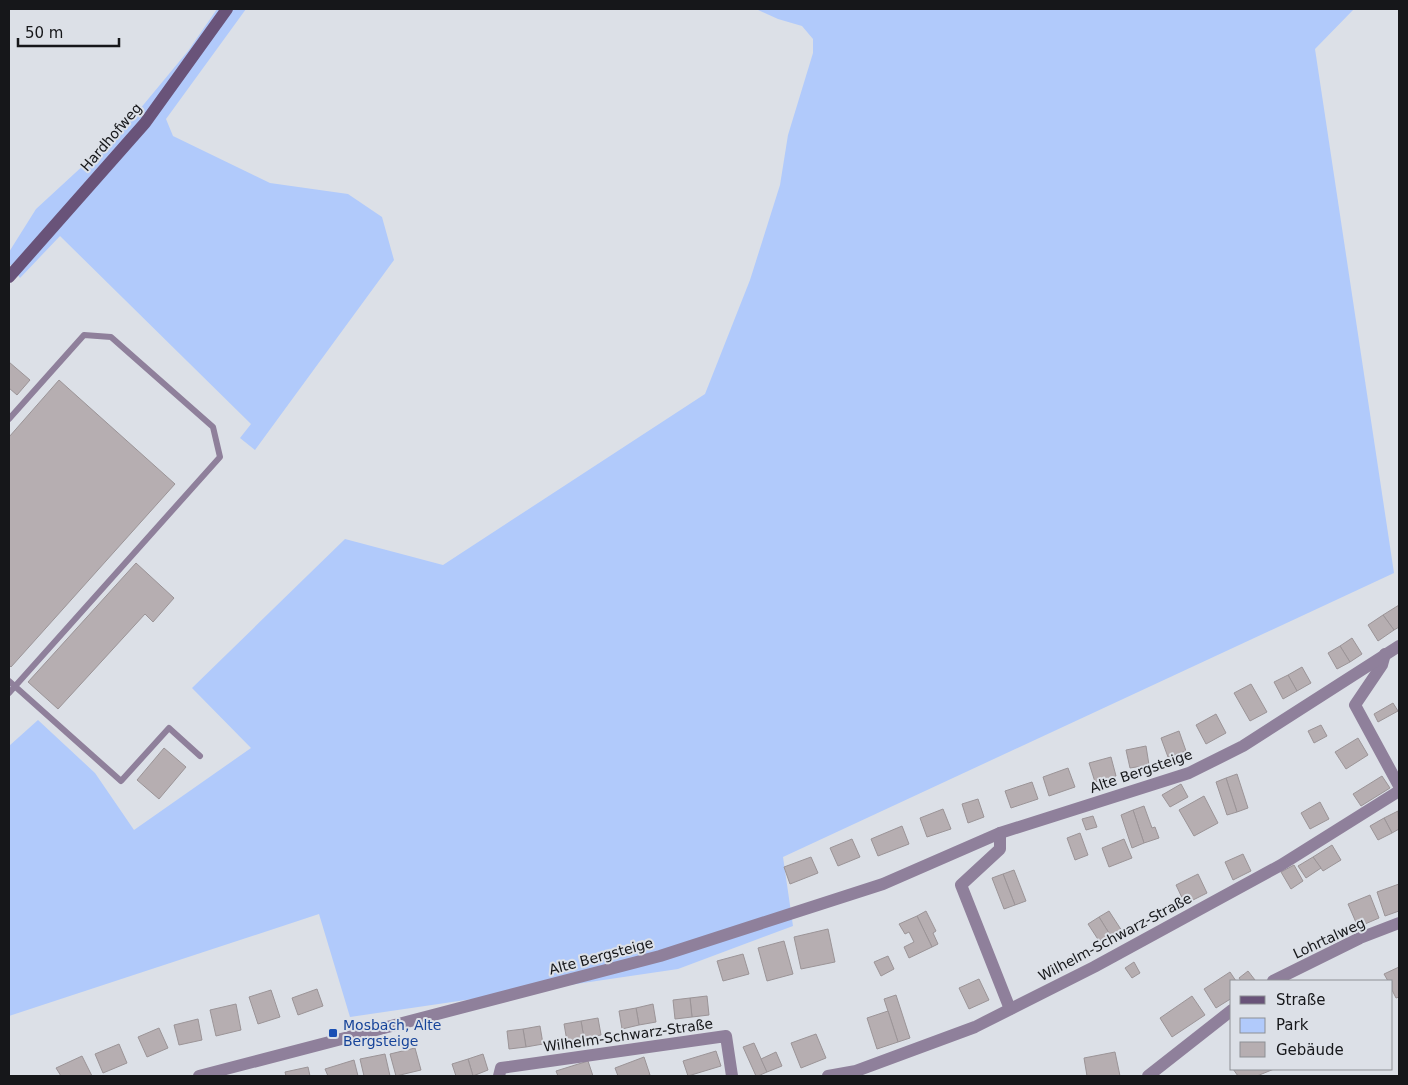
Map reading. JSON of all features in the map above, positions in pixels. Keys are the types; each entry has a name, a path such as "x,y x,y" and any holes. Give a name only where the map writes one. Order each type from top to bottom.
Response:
{"street":[{"name":"Hardhofweg","path":"9,276 145,122 227,9"},
{"name":"Alte Bergsteige","path":"199,1076 660,956 883,884 1000,833 1189,773 1243,746 1399,646"},
{"path":"1385,654 1382,665 1355,704 1399,786"},
{"name":"Wilhelm-Schwarz-Straße","path":"828,1076 856,1071 975,1027 1094,967 1281,865 1399,791"},
{"path":"1000,833 1000,849 961,885 1010,1009"},
{"name":"Lohrtalweg","path":"1275,980 1360,938 1399,924"},
{"path":"1148,1076 1230,1012"},
{"name":"Wilhelm-Schwarz-Straße","path":"499,1076 502,1068 726,1036 732,1076"}],"lane":[{"path":"9,419 84,335 111,337 213,427 220,457 9,693"},
{"path":"9,681 120,781 168,728 200,756"}],"green space":[{"path":"217,9 246,9 166,119 173,136 270,183 348,194 382,217 394,260 255,450 240,438 251,424 60,236 20,278 9,263 9,252 36,209 125,127 188,51"},
{"path":"756,9 1354,9 1315,49 1394,573 783,857 793,926 678,969 350,1017 319,914 9,1016 9,746 38,720 95,773 134,830 251,748 192,688 345,539 443,565 705,394 750,280 780,185 788,135 813,53 813,39 802,26 778,19"}],"building":[{"path":"9,362 30,380 17,395 9,388"},
{"path":"59,380 175,484 11,667 9,665 9,437"},
{"path":"136,563 174,598 153,622 145,614 58,709 28,682"},
{"path":"1399,605 1399,627 1394,630 1383,615"},
{"path":"1383,615 1394,630 1378,641 1368,625"},
{"path":"1352,638 1362,654 1350,662 1340,646"},
{"path":"1340,646 1350,662 1337,669 1328,653"},
{"path":"1302,667 1311,683 1297,691 1288,675"},
{"path":"1288,675 1297,691 1283,699 1274,682"},
{"path":"1251,684 1267,712 1250,721 1234,693"},
{"path":"1393,703 1398,711 1378,722 1374,714"},
{"path":"1216,714 1226,733 1206,744 1196,725"},
{"path":"1321,725 1327,736 1314,743 1308,731"},
{"path":"1179,731 1186,751 1168,757 1161,738"},
{"path":"1358,738 1368,755 1346,769 1335,752"},
{"path":"1146,746 1149,765 1130,768 1126,750"},
{"path":"164,748 186,767 159,799 137,780"},
{"path":"1111,757 1116,776 1095,782 1089,763"},
{"path":"1068,768 1075,787 1049,796 1043,777"},
{"path":"1237,774 1248,808 1237,812 1226,778"},
{"path":"1382,776 1390,788 1361,806 1353,794"},
{"path":"1226,778 1237,812 1227,815 1216,782"},
{"path":"1032,782 1038,799 1011,808 1005,791"},
{"path":"1181,784 1188,797 1170,807 1162,795"},
{"path":"1204,796 1218,823 1194,836 1179,810"},
{"path":"978,799 984,817 968,823 962,804"},
{"path":"1320,802 1329,819 1310,829 1301,813"},
{"path":"1144,806 1152,828 1155,827 1159,838 1144,843 1133,810"},
{"path":"943,809 951,829 927,837 920,818"},
{"path":"1133,810 1144,843 1132,848 1121,815"},
{"path":"1398,811 1399,829 1392,833 1384,818"},
{"path":"1093,816 1097,827 1086,830 1082,819"},
{"path":"1384,818 1392,833 1378,840 1370,826"},
{"path":"902,826 909,844 878,856 871,839"},
{"path":"1080,833 1088,855 1075,860 1067,838"},
{"path":"852,839 860,857 838,866 830,848"},
{"path":"1124,839 1132,858 1109,867 1102,848"},
{"path":"1332,845 1341,860 1323,871 1313,857"},
{"path":"1243,854 1251,871 1233,880 1225,862"},
{"path":"811,857 818,873 790,884 784,867"},
{"path":"1313,857 1321,868 1306,878 1298,866"},
{"path":"1294,865 1303,881 1291,889 1281,872"},
{"path":"1014,870 1026,901 1015,905 1003,874"},
{"path":"1003,874 1015,905 1004,909 992,878"},
{"path":"1198,874 1207,893 1185,904 1176,885"},
{"path":"1399,884 1399,911 1385,916 1377,892"},
{"path":"1370,895 1379,918 1358,927 1348,904"},
{"path":"926,911 936,931 933,933 938,944 932,947 917,916"},
{"path":"1109,911 1122,931 1112,938 1099,917"},
{"path":"917,916 932,947 909,958 904,947 914,942 909,932 905,934 899,924"},
{"path":"1099,917 1112,938 1101,944 1088,924"},
{"path":"828,929 835,962 801,969 794,937"},
{"path":"784,941 793,974 767,981 758,948"},
{"path":"743,954 749,974 723,981 717,961"},
{"path":"888,956 894,969 881,976 874,962"},
{"path":"1134,962 1140,973 1132,978 1125,968"},
{"path":"1399,967 1399,997 1396,998 1393,992 1393,980 1387,980 1384,974"},
{"path":"1248,971 1255,980 1240,980 1239,978"},
{"path":"1230,972 1235,980 1230,980 1230,999 1216,1008 1204,989"},
{"path":"979,979 989,1000 969,1009 959,988"},
{"path":"317,989 323,1006 298,1015 292,998"},
{"path":"271,990 280,1017 258,1024 249,997"},
{"path":"896,995 910,1038 898,1042 884,999"},
{"path":"707,996 709,1015 692,1017 690,998"},
{"path":"1192,996 1205,1015 1172,1037 1160,1018"},
{"path":"690,998 692,1017 675,1019 673,1000"},
{"path":"236,1004 241,1030 216,1036 210,1010"},
{"path":"653,1004 656,1022 639,1025 636,1008"},
{"path":"636,1008 639,1025 622,1029 619,1011"},
{"path":"888,1011 898,1042 877,1049 867,1018"},
{"path":"598,1018 601,1035 584,1038 581,1021"},
{"path":"198,1019 202,1040 179,1045 174,1025"},
{"path":"581,1021 584,1038 567,1041 564,1024"},
{"path":"540,1026 543,1044 526,1047 523,1029"},
{"path":"159,1028 168,1048 147,1057 138,1037"},
{"path":"523,1029 526,1047 509,1049 507,1031"},
{"path":"816,1034 826,1058 801,1068 791,1043"},
{"path":"754,1043 767,1072 758,1076 756,1076 743,1047"},
{"path":"119,1044 127,1063 103,1073 95,1054"},
{"path":"415,1048 421,1070 396,1076 390,1054"},
{"path":"716,1051 721,1066 688,1076 683,1061"},
{"path":"776,1052 782,1066 767,1072 761,1059"},
{"path":"1115,1052 1120,1076 1087,1076 1084,1058"},
{"path":"385,1054 390,1076 364,1076 360,1059"},
{"path":"483,1054 488,1070 473,1076 468,1059"},
{"path":"82,1056 92,1076 61,1076 56,1068"},
{"path":"644,1057 650,1075 618,1076 615,1068"},
{"path":"468,1059 473,1076 456,1076 452,1064"},
{"path":"354,1060 358,1076 328,1076 325,1069"},
{"path":"588,1061 593,1076 558,1076 556,1071"},
{"path":"308,1067 310,1076 286,1076 285,1072"},
{"path":"1234,1070 1272,1070 1257,1076 1238,1076"}],"place":[{"name":"Mosbach, Alte Bergsteige","path":"333,1033"}]}
